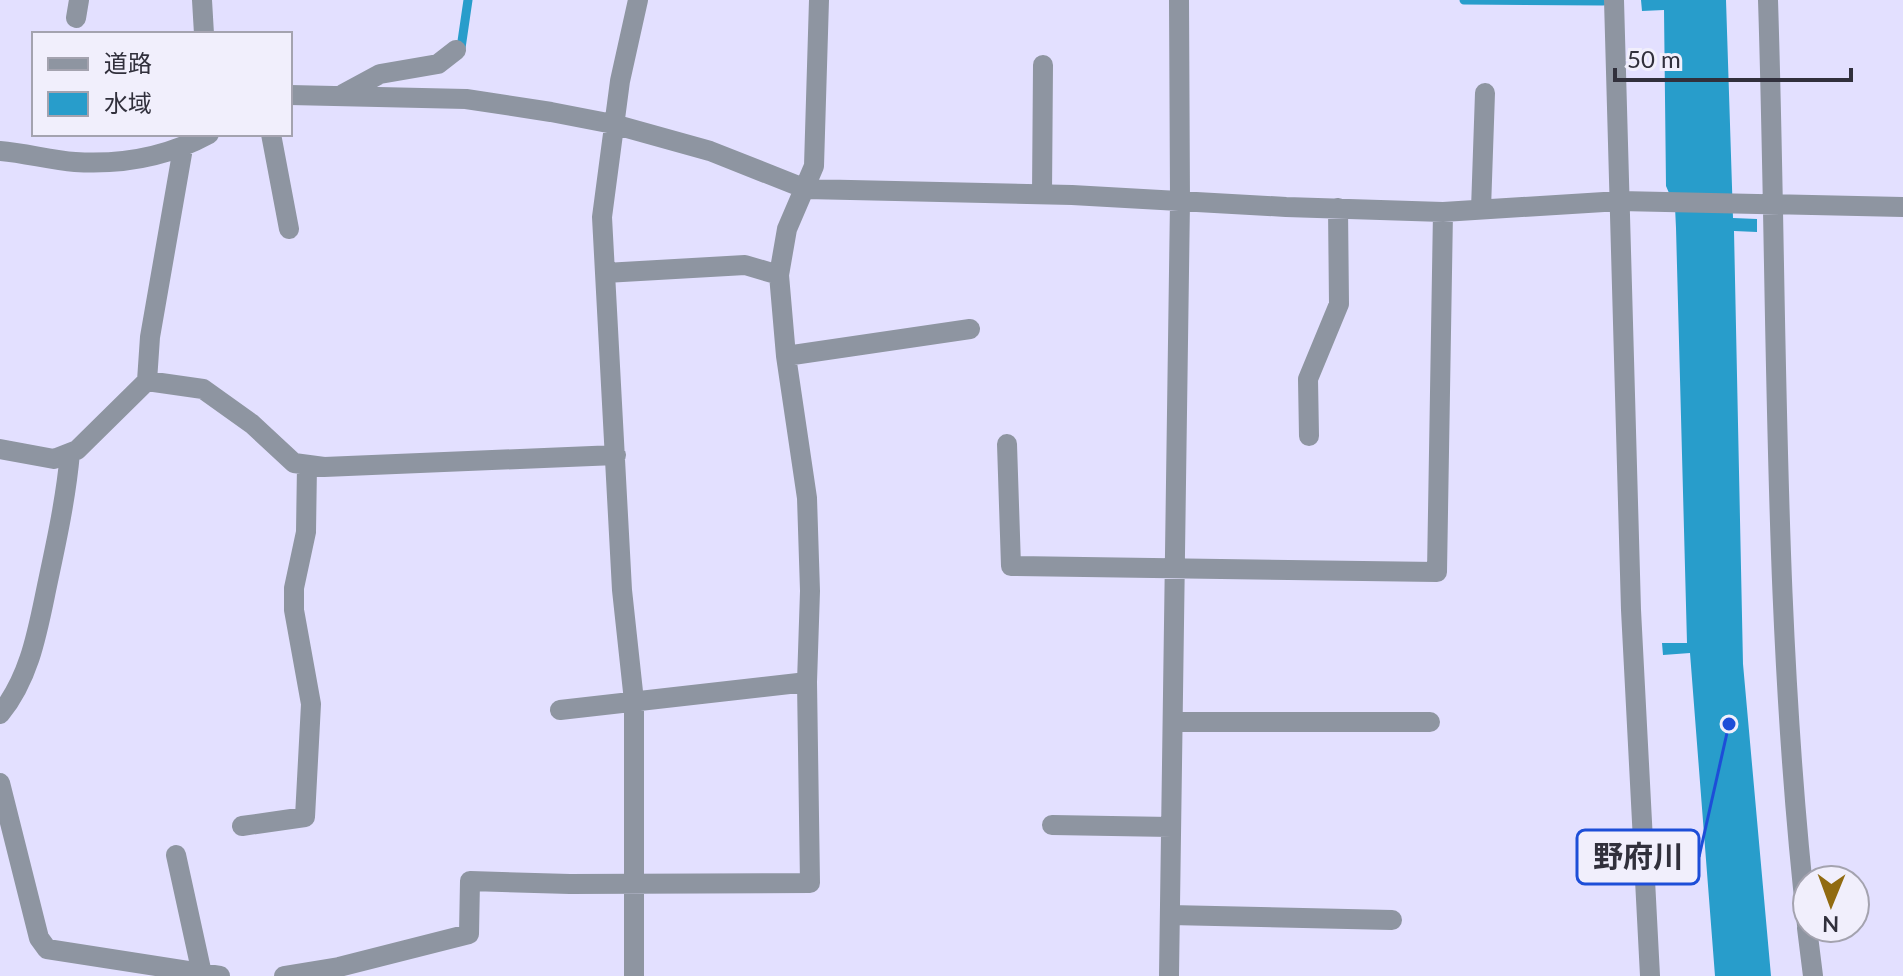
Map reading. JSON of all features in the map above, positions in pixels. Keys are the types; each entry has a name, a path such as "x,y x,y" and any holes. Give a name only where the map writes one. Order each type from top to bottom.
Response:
{"street":[{"path":"202,0 204,32"},
{"path":"634,976 634,701 622,590 602,217 613,124 638,0"},
{"path":"284,976 339,967 469,934 470,881 570,884 810,883 807,498 786,356 779,275 787,229 814,166 819,0"},
{"path":"1169,976 1180,201 1179,0"},
{"path":"1614,0 1628,201 1632,626 1650,976"},
{"path":"1768,0 1779,550 1800,864"},
{"path":"340,95 380,74 438,64 456,50"},
{"path":"1042,194 1043,65"},
{"path":"1481,209 1485,93"},
{"path":"292,95 466,99 613,124 710,151 806,189 1042,194 1443,212 1628,201 1903,207"},
{"path":"0,151 75,162 134,161 183,148 205,136"},
{"path":"271,136 289,229"},
{"path":"0,449 54,459 77,450 147,381 150,337 183,148"},
{"path":"1309,436 1308,379 1339,304 1338,208"},
{"path":"1007,444 1011,566 1437,572 1443,212"},
{"path":"605,273 745,265 779,275"},
{"path":"786,356 970,329"},
{"path":"147,381 203,389 252,424 294,463 340,467 616,455"},
{"path":"0,714 21,682 34,649 67,491 70,453"},
{"path":"242,826 305,817 311,704 294,610 294,588 306,532 307,465"},
{"path":"560,710 807,682"},
{"path":"1173,722 1430,722"},
{"path":"0,783 39,938 47,949 211,975 176,855"},
{"path":"1052,825 1171,827"},
{"path":"1170,915 1392,920"},
{"path":"1809,944 1813,976"},
{"path":"79,954 82,976"}],"water":[{"path":"1641,0 1726,0 1733,218 1757,219 1757,232 1734,231 1743,664 1771,976 1715,976 1690,653 1663,655 1662,643 1687,643 1676,228 1675,207 1666,186 1664,10 1642,11"}],"waterway":[{"path":"461,48 468,0"},
{"path":"1464,0 1603,1"}],"place":[{"name":"野府川","path":"1729,724"}]}
